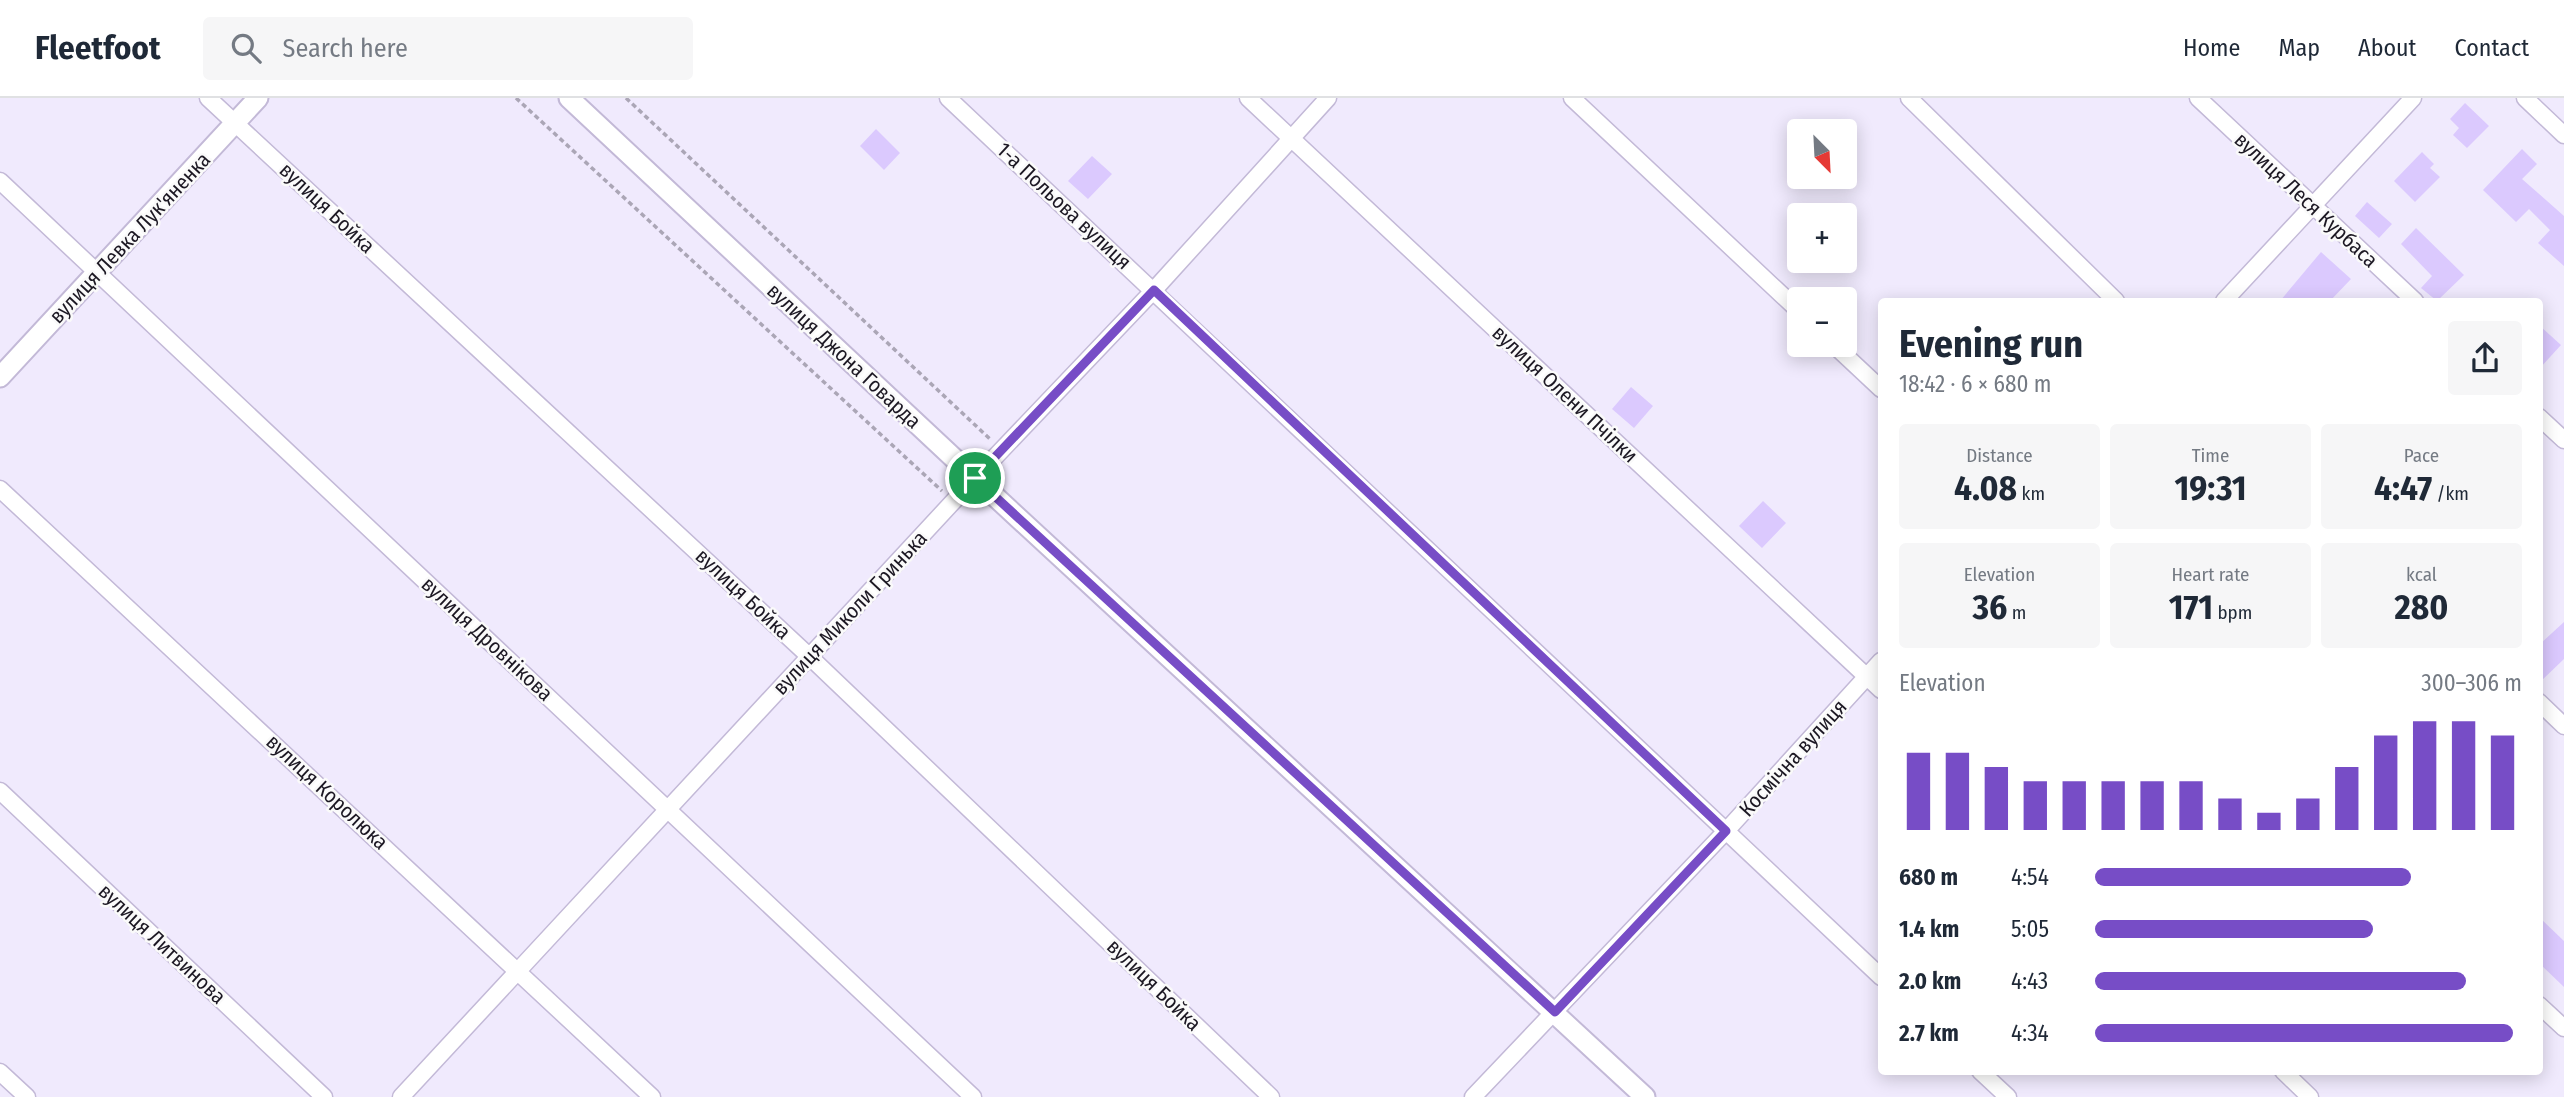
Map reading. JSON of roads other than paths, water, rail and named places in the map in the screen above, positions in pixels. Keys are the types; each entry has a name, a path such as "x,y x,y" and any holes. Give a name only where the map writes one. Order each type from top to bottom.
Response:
{"street":[{"name":"вулиця Бойка","path":"208,98 810,657 1271,1097"},
{"name":"вулиця Левка Лук'яненка","path":"0,377 258,98"},
{"name":"вулиця Джона Говарда","path":"569,98 975,478 1645,1097"},
{"name":"1-а Польова вулиця","path":"948,98 1878,974"},
{"name":"вулиця Олени Пчілки","path":"1248,98 1878,687"},
{"name":"вулиця Миколи Гринька","path":"401,1097 953,501 1154,290 1328,98"},
{"path":"1572,98 1787,301"},
{"path":"1909,98 2113,298"},
{"name":"вулиця Леся Курбаса","path":"2197,98 2412,298"},
{"path":"2227,298 2413,98"},
{"path":"2525,98 2564,135"},
{"name":"вулиця Дровнікова","path":"0,181 973,1097"},
{"path":"1847,357 1878,386"},
{"path":"2543,421 2564,440"},
{"name":"вулиця Королюка","path":"0,489 518,969 652,1097"},
{"name":"Космічна вулиця","path":"1473,1097 1726,831 1878,664"},
{"path":"2543,706 2564,726"},
{"name":"вулиця Литвинова","path":"0,791 324,1097"},
{"path":"2543,1009 2564,1028"},
{"path":"0,1072 27,1097"},
{"path":"1984,1075 2008,1097"},
{"path":"2287,1075 2310,1097"}]}
